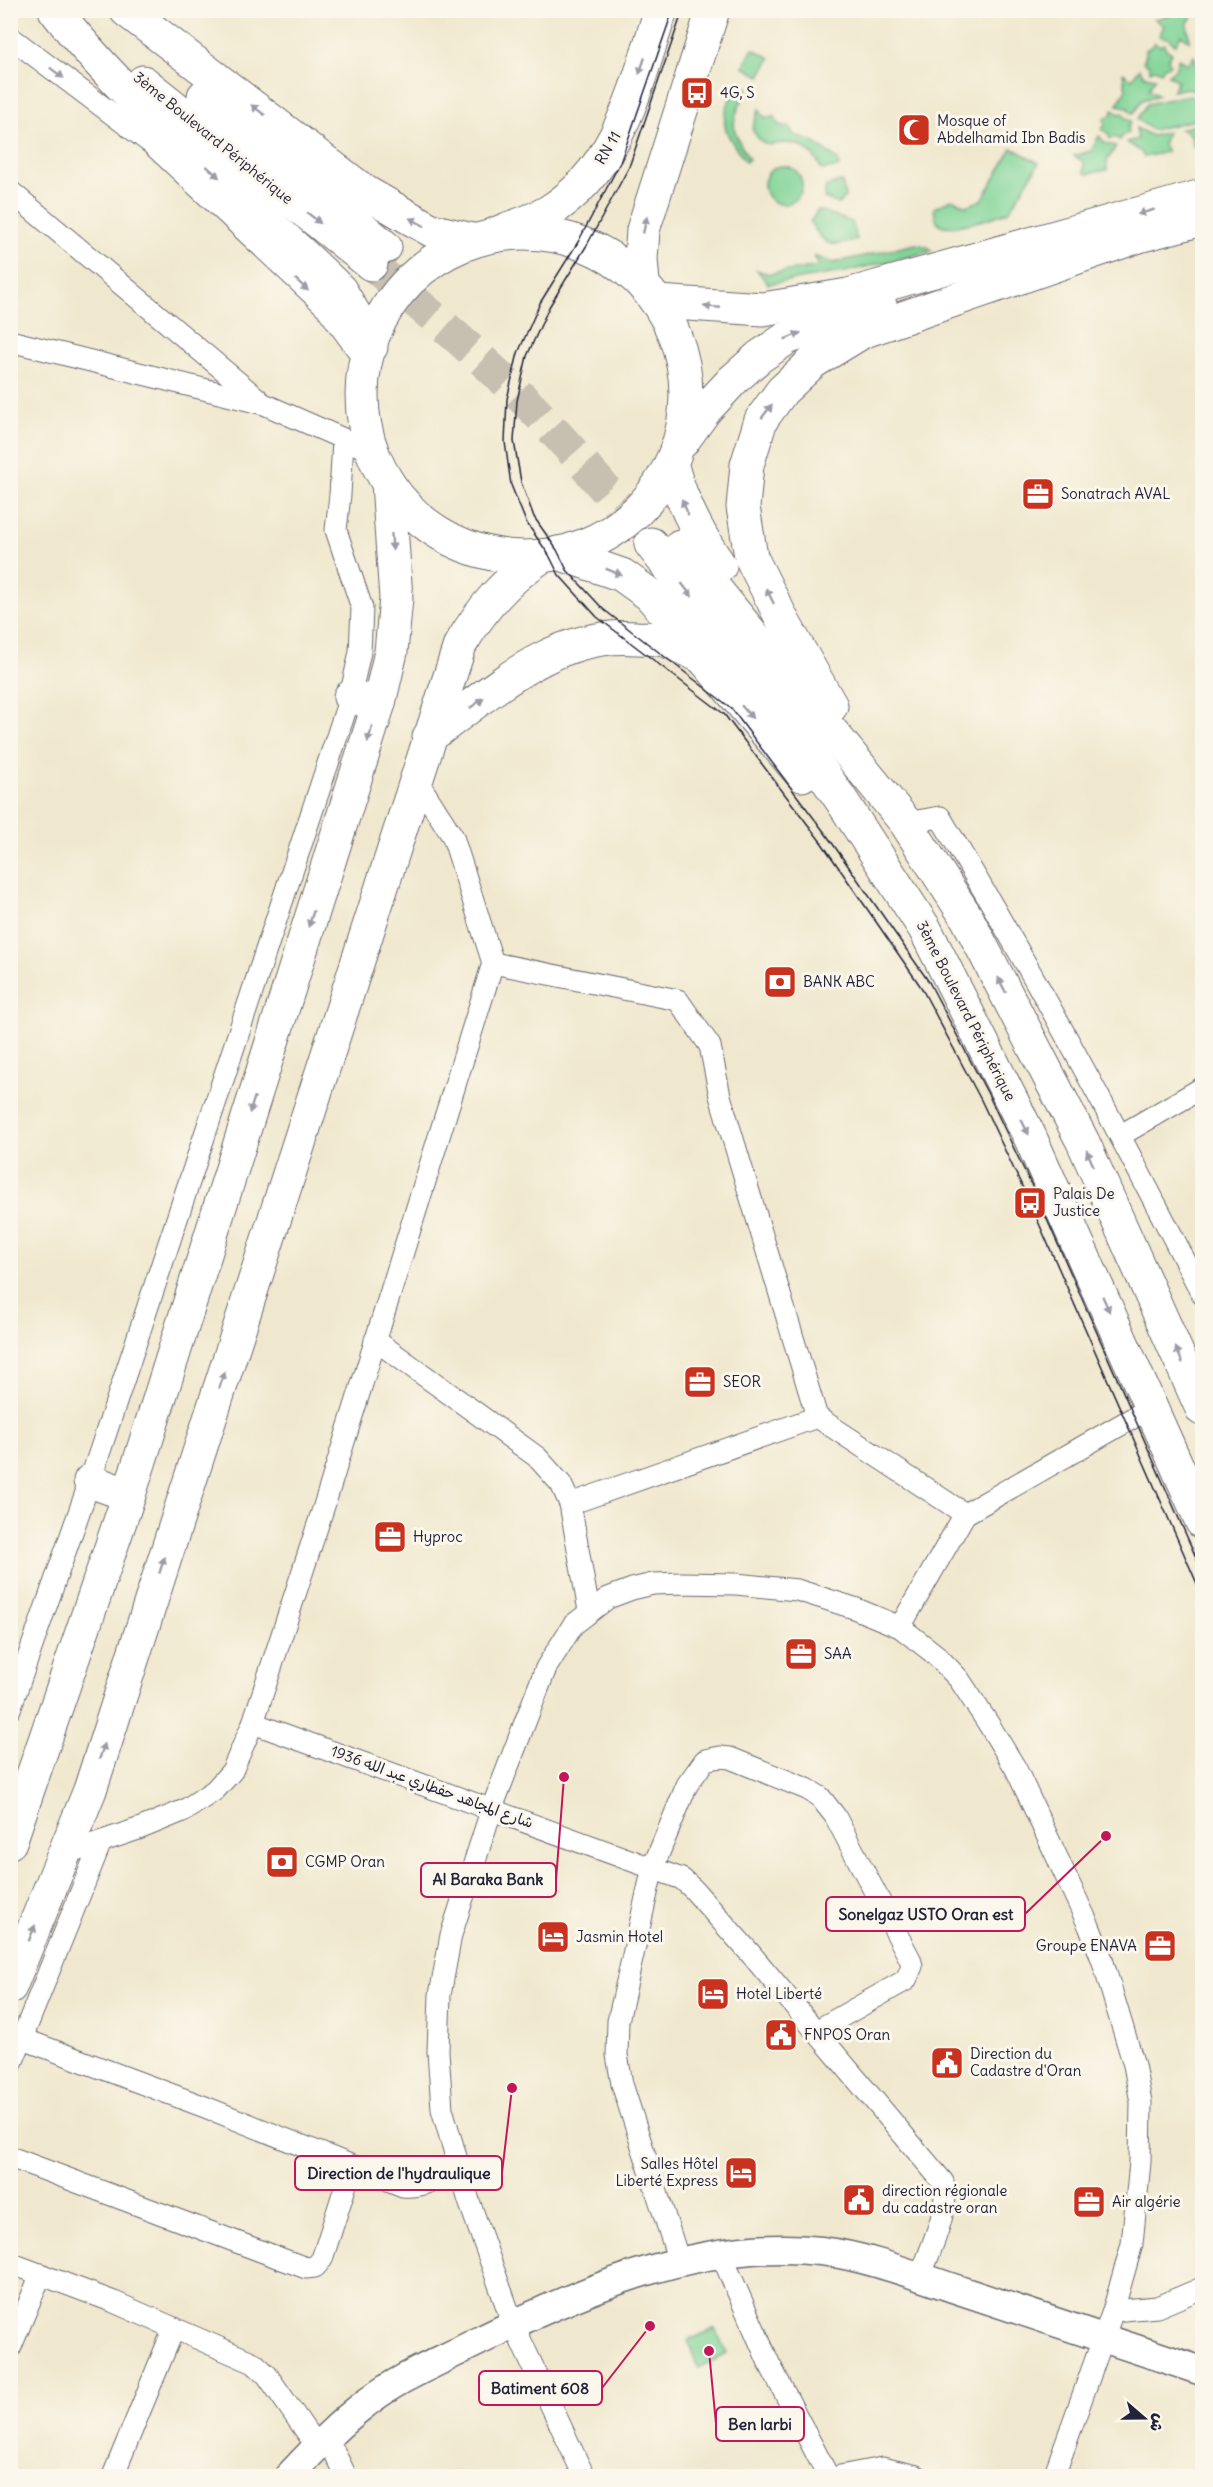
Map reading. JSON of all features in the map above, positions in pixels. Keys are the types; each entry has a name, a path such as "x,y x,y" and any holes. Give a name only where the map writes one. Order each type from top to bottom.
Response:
{"main road":[{"path":"56,10 96,61 151,116 340,290 356,316 368,355"},
{"name":"3ème Boulevard Périphérique","path":"56,10 380,257 104,10"},
{"path":"126,10 365,192 431,230 482,238 524,232 555,235 610,256 650,293 673,329 684,368 686,388 684,419 674,455 679,493 692,522 877,787"},
{"name":"RN 11","path":"388,483 372,452 363,418 362,382 368,355 381,318 398,293 427,265 444,253 547,212 577,191 600,164 620,130 661,10"},
{"path":"650,293 641,260 644,230 713,10"},
{"path":"96,61 122,105 152,144"},
{"path":"650,293 763,309 848,295 1203,196"},
{"path":"10,1987 90,1790 429,737 460,645 476,619 517,572 550,555 580,547 603,536 643,505 659,485 674,455 706,409 759,357 787,338 873,308 1203,219"},
{"path":"877,787 784,623 751,557 743,507 747,465 761,420 782,391 813,362 862,332 1136,237"},
{"path":"11,1841 129,1495 364,700 391,652 396,598 388,483"},
{"path":"388,483 411,511 439,533 471,548 506,556 550,555 614,572 650,596 836,814 962,1002"},
{"name":"3ème Boulevard Périphérique","path":"1200,1396 1083,1142 967,918 906,824 877,787 659,537 840,798 925,929 1030,1137 1203,1522"},
{"path":"429,737 539,658 594,638 623,636 662,639 698,655"},
{"path":"90,1481 129,1495"}],"street":[{"path":"10,37 152,144 326,307 368,355"},
{"path":"12,199 264,404"},
{"path":"10,341 264,404 372,452"},
{"path":"10,1709 364,700 360,652 362,608 336,530 342,440"},
{"path":"64,1854 185,1810 215,1790 232,1771 252,1723 360,1392 493,963 453,837 416,779"},
{"path":"906,824 940,817 1121,1135 1203,1294"},
{"path":"493,963 678,1000 710,1046 720,1096 817,1417 965,1514"},
{"path":"1121,1135 1203,1088"},
{"path":"375,1340 537,1457 561,1484 570,1504 589,1611"},
{"path":"900,1627 965,1514 1152,1407"},
{"path":"570,1504 817,1417"},
{"path":"584,2476 513,2324 459,2168 442,2109 438,2051 440,1995 451,1935 492,1808 546,1668 573,1625 589,1611 608,1598 653,1584 735,1584 796,1590 854,1608 900,1627 936,1655 958,1679 1016,1769 1102,1959 1134,2065 1142,2121 1138,2189 1132,2244 1113,2311 1054,2476"},
{"name":"شارع المجاهد حفطاري عبد الله 1936","path":"252,1723 492,1808 682,1879 816,2031 943,2182 946,2198 920,2278"},
{"path":"679,2261 622,2084 617,2055 618,2021 652,1867 687,1785 705,1760 730,1758 807,1789 820,1797 835,1816 912,1966 906,1980 816,2031"},
{"path":"10,2068 101,1842"},
{"path":"23,2039 205,2107 403,2187 414,2187 459,2168"},
{"path":"10,2157 306,2268 315,2267 322,2259 352,2166"},
{"path":"289,2476 322,2442 365,2404 402,2379 558,2302 679,2261 721,2254 784,2249 852,2257 1203,2371"},
{"path":"721,2254 769,2364 828,2476"},
{"path":"10,2263 174,2328 254,2363 267,2375 322,2442 346,2476"},
{"path":"10,2349 41,2274"},
{"path":"1113,2311 1157,2307 1203,2288"},
{"path":"112,2476 174,2328"},
{"path":"840,2476 882,2468 917,2476"}],"green space":[{"path":"1174,11 1195,11 1187,25 1190,41 1181,35 1175,45 1168,38 1159,36 1164,26 1155,19 1172,14"},
{"path":"1154,42 1160,46 1164,44 1166,49 1172,53 1168,59 1170,65 1164,67 1161,72 1155,69 1150,71 1149,65 1143,62 1146,55 1145,50 1150,48"},
{"path":"753,49 771,58 760,76 743,67"},
{"path":"1194,55 1199,72 1202,74 1202,96 1189,88 1172,91 1178,81 1168,75 1176,68 1178,59 1188,64"},
{"path":"1139,69 1145,76 1155,78 1149,89 1159,95 1142,100 1133,114 1127,107 1117,105 1126,90 1123,73 1132,79"},
{"path":"736,84 748,88 734,124 738,138 749,159 746,162 731,140 725,125 727,109"},
{"path":"1189,95 1202,104 1194,120 1152,130 1137,119 1147,104"},
{"path":"759,109 764,117 775,117 779,125 789,127 794,135 813,142 838,160 839,167 822,170 812,154 791,143 769,145 764,143 752,129"},
{"path":"1113,110 1119,114 1123,113 1131,121 1128,128 1129,133 1123,135 1120,140 1115,137 1110,139 1108,133 1102,130 1105,124 1104,118 1110,116"},
{"path":"1202,118 1202,143 1192,146 1191,135 1181,129 1199,124"},
{"path":"1136,128 1152,136 1168,132 1163,144 1167,152 1144,157 1127,142 1138,139"},
{"path":"1099,136 1106,144 1116,146 1107,161 1107,170 1084,173 1084,162 1074,156 1091,151"},
{"path":"1012,148 1039,163 1010,210 986,219 955,226 939,224 934,208 952,199 966,206 982,200"},
{"path":"783,166 790,167 796,172 801,178 801,192 796,198 790,203 783,204 776,203 770,198 765,192 764,185 765,178 770,172 776,167"},
{"path":"842,182 845,196 839,204 824,198 826,186"},
{"path":"818,210 852,222 857,239 840,244 825,241 810,222"},
{"path":"916,244 928,247 932,251 844,272 768,284 757,270 769,274 819,266 814,256 833,263"},
{"path":"715,2328 727,2354 698,2368 688,2341"}],"tunnel":[{"path":"371,264 473,351 512,388 577,457 651,544"}],"tram line":[{"path":"673,10 620,163 578,242 540,303 518,353 507,399 505,442 511,485 526,522 549,555 559,575 597,617 724,714 821,842 921,987 981,1100 1030,1203 1202,1595"},
{"path":"683,10 629,167 587,245 549,307 527,356 517,401 514,441 521,482 534,517 557,550 567,570 603,609 731,708 828,837 929,982 989,1096 1038,1199 1202,1571"}],"place":[{"name":"4G, S","path":"697,93"},
{"name":"Mosque of Abdelhamid Ibn Badis","path":"914,130"},
{"name":"Sonatrach AVAL","path":"1038,494"},
{"name":"BANK ABC","path":"780,982"},
{"name":"Palais De Justice","path":"1030,1203"},
{"name":"SEOR","path":"700,1382"},
{"name":"Hyproc","path":"390,1537"},
{"name":"SAA","path":"801,1654"},
{"name":"Al Baraka Bank","path":"564,1777"},
{"name":"Sonelgaz USTO Oran est","path":"1106,1836"},
{"name":"CGMP Oran","path":"282,1862"},
{"name":"Jasmin Hotel","path":"553,1937"},
{"name":"Groupe ENAVA","path":"1160,1946"},
{"name":"Hotel Liberté","path":"713,1994"},
{"name":"FNPOS Oran","path":"781,2035"},
{"name":"Direction du Cadastre d'Oran","path":"947,2063"},
{"name":"Direction de l'hydraulique","path":"512,2088"},
{"name":"Salles Hôtel Liberté Express","path":"741,2173"},
{"name":"direction régionale du cadastre oran","path":"859,2200"},
{"name":"Air algérie","path":"1089,2202"},
{"name":"Batiment 608","path":"650,2326"},
{"name":"Ben larbi","path":"709,2351"}]}
